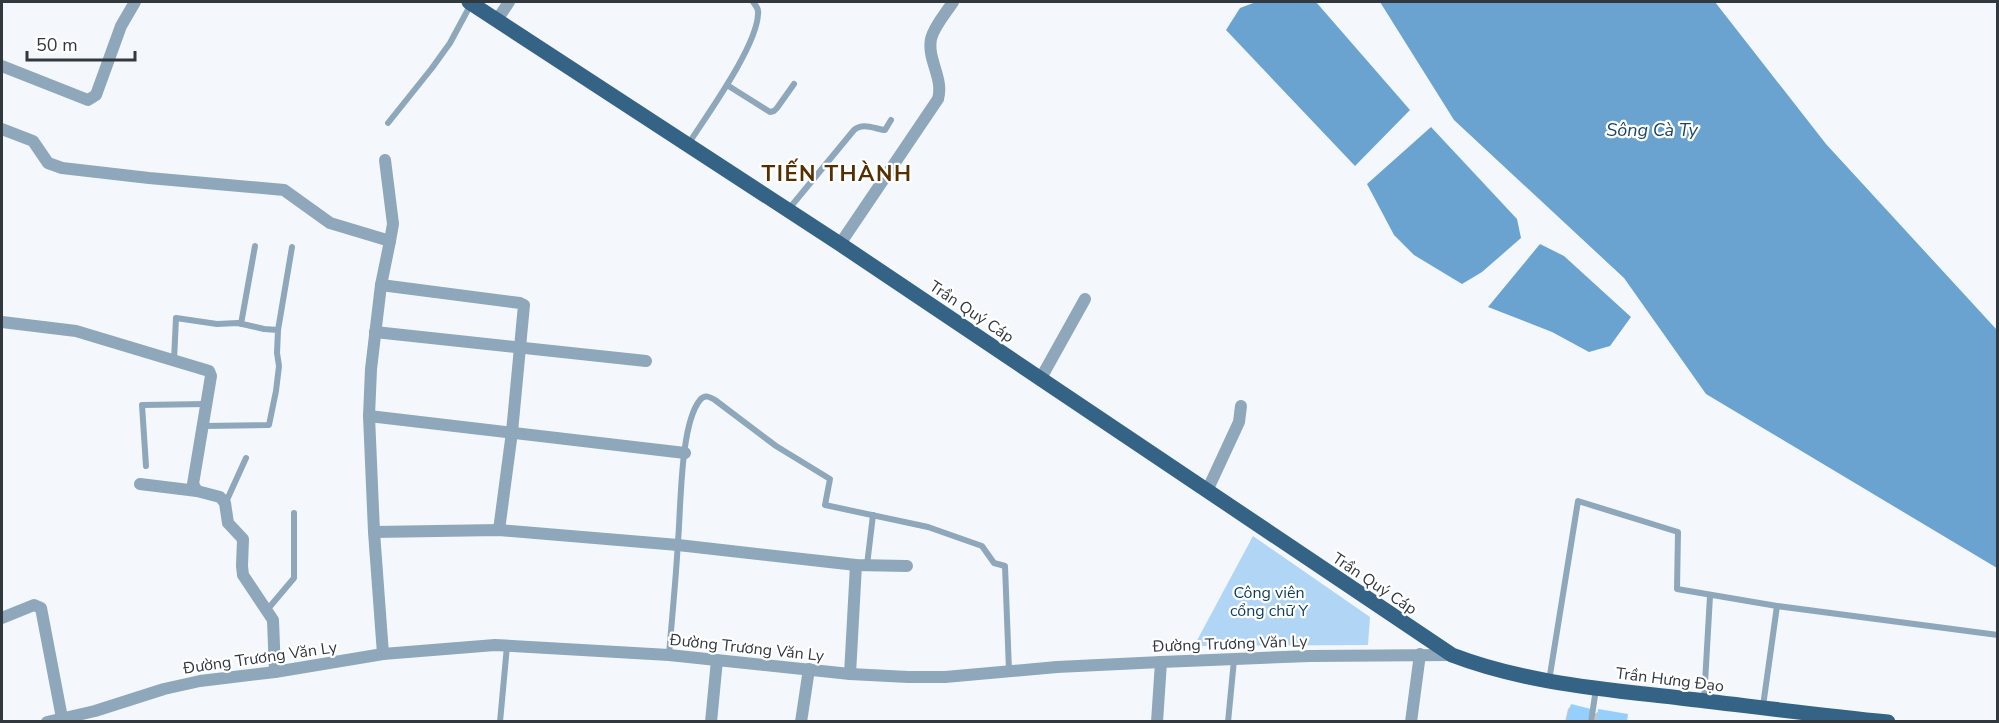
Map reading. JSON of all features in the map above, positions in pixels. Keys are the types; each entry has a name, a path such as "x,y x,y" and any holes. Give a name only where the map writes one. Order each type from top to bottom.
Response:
{"main road":[{"name":"Trần Quý Cáp","path":"470,2 840,244 1452,655"},
{"name":"Trần Hưng Đạo","path":"1452,655 1503,672 1596,689 1888,722"}],"street":[{"path":"2,66 88,100 93,98 121,26 135,2"},
{"path":"496,20 508,2"},
{"path":"840,244 938,99 940,87 933,61 932,35 953,2"},
{"path":"2,129 33,141 48,163 63,168 284,190 330,224 390,241"},
{"path":"383,654 374,532 369,416 375,332 381,285 393,224 385,160"},
{"path":"381,285 524,305 512,432 499,530"},
{"path":"1041,378 1086,299"},
{"path":"2,322 76,331 209,371 211,376 193,484 197,491"},
{"path":"375,332 646,362"},
{"path":"1207,490 1239,422 1241,406"},
{"path":"369,416 685,453"},
{"path":"140,484 216,495 225,503 228,523 243,539 243,575 273,620 275,672"},
{"path":"374,532 499,530 678,545 861,566 907,566"},
{"path":"850,674 861,566"},
{"path":"2,618 34,605 41,608 62,720"},
{"name":"Đường Trương Văn Ly","path":"47,722 95,711 185,684 383,654 507,645 669,655 850,674 935,677 1161,662 1452,655"},
{"path":"1411,722 1420,654"},
{"path":"711,722 717,660"},
{"path":"1157,722 1161,662"},
{"path":"801,722 809,669"}],"lane":[{"path":"388,123 450,43 470,2"},
{"path":"688,144 727,85 751,38 758,16 757,7 753,2"},
{"path":"727,85 770,112 774,111 794,84"},
{"path":"788,210 854,129 863,126 885,130 891,120"},
{"path":"241,324 255,246"},
{"path":"203,426 269,425 277,383 278,330 292,247"},
{"path":"174,360 176,318 278,330"},
{"path":"669,655 685,453 689,427 695,409 705,396 710,397 776,446 830,479 825,505 928,527 982,546 994,563 1005,566 1009,671"},
{"path":"146,466 142,405 207,404"},
{"path":"225,503 246,458"},
{"path":"1549,681 1578,501 1678,532 1677,590 1777,606 1998,635"},
{"path":"267,610 294,578 294,513"},
{"path":"861,566 873,515"},
{"path":"1704,701 1710,596"},
{"path":"1762,708 1777,606"},
{"path":"500,722 507,645"},
{"path":"1228,722 1234,660"},
{"path":"1591,722 1596,689"}],"green space":[{"name":"Công viên cổng chữ Y","path":"1253,536 1370,617 1368,645 1194,646"}],"water":[{"path":"1256,2 1316,2 1410,110 1355,166 1226,30 1240,8"},
{"name":"Sông Cà Ty","path":"1380,2 1715,2 1826,144 1997,330 1997,568 1706,394 1624,278 1454,120"},
{"path":"1431,127 1517,219 1521,238 1482,272 1462,284 1414,255 1394,235 1367,184"},
{"path":"1540,244 1564,256 1631,317 1610,346 1589,352 1552,332 1488,307"}],"building":[{"path":"1571,704 1591,709 1588,722 1566,722"},
{"path":"1598,709 1628,714 1627,722 1597,722"}],"district":[{"name":"TIẾN THÀNH","path":"837,173"}]}
